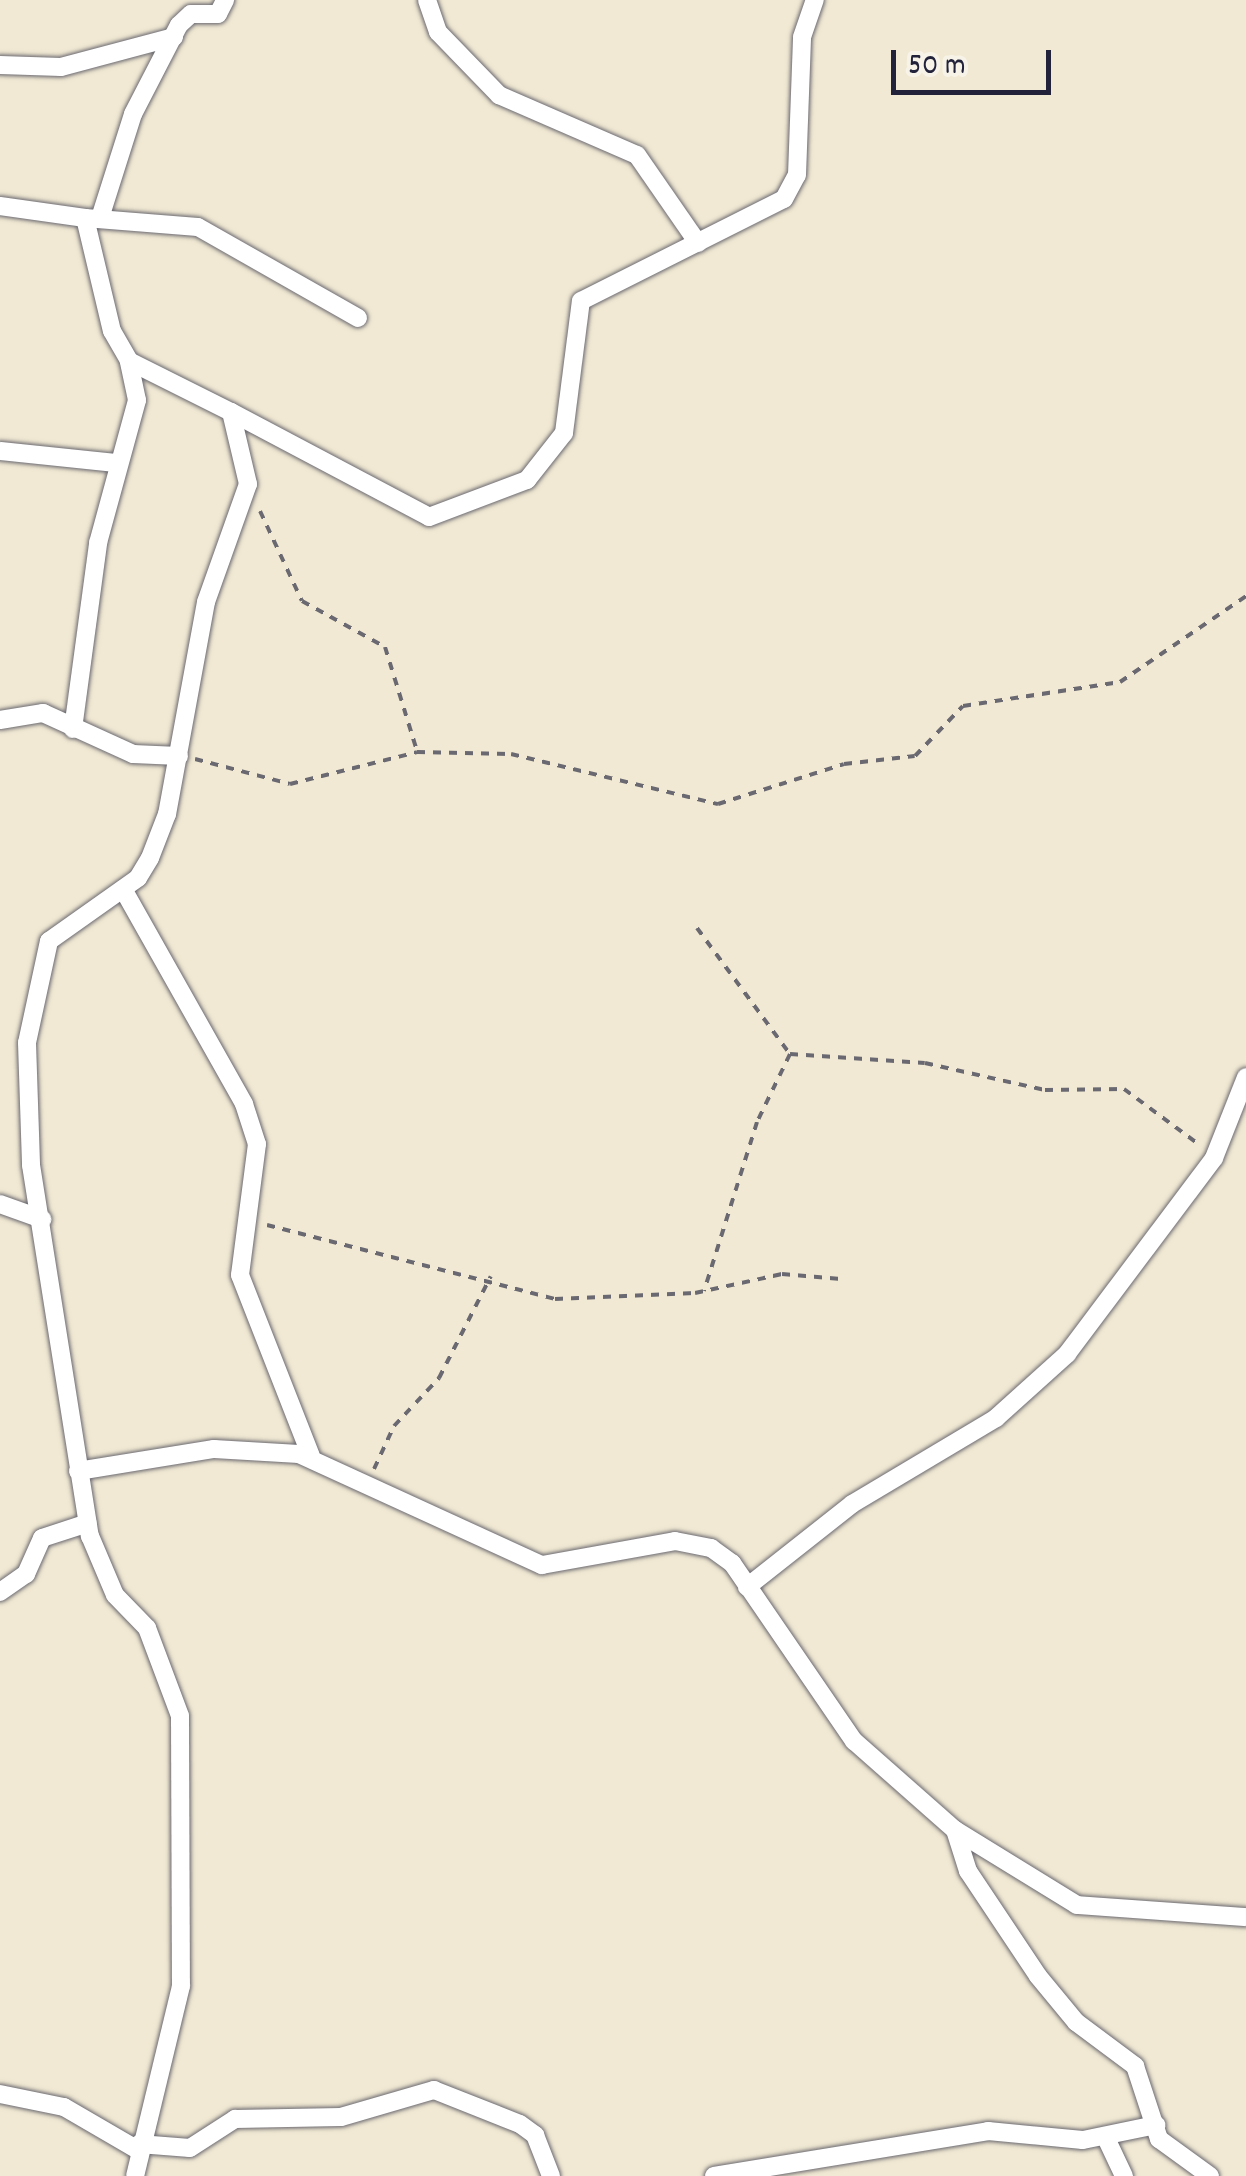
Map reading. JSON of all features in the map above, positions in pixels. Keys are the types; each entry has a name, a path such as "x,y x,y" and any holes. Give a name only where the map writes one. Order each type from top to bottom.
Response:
{"street":[{"path":"73,729 116,463 137,400 129,361 112,331 92,218 133,114 187,7 218,14 224,0"},
{"path":"427,0 438,32 498,95 637,154 698,243"},
{"path":"129,361 232,412 414,512 440,516 527,480 552,454 572,406 581,302 698,243 762,217 797,175 802,37 815,0"},
{"path":"0,65 61,67 174,37"},
{"path":"0,206 198,227 358,318"},
{"path":"135,2176 138,2147 182,1986 180,1716 147,1628 116,1594 88,1524 42,1219 27,1042 38,974 63,925 123,889 150,858 178,756 206,602 248,484 232,412"},
{"path":"0,451 116,463"},
{"path":"0,720 43,713 133,754 178,756"},
{"path":"123,889 244,1104 257,1144 240,1275 311,1456"},
{"path":"747,1587 852,1504 996,1418 1067,1354 1214,1158 1246,1077"},
{"path":"0,1204 42,1219"},
{"path":"78,1471 214,1448 311,1456 519,1560 564,1564 675,1541 711,1548 747,1587 854,1742 955,1830 1077,1906 1246,1916"},
{"path":"0,1592 26,1574 42,1538 88,1524"},
{"path":"955,1830 968,1871 1049,1990 1135,2066 1156,2125 1175,2157 1210,2176"},
{"path":"0,2094 64,2107 138,2147 190,2148 235,2119 340,2117 434,2090 520,2124 535,2135 551,2176"},
{"path":"714,2176 988,2131 1106,2138 1156,2125"},
{"path":"1106,2138 1124,2176"}],"path":[{"path":"248,484 302,601 385,647 417,752"},
{"path":"178,756 290,784 417,752 511,754 718,804 844,764 916,756 963,706 1120,682 1246,596"},
{"path":"698,928 790,1054"},
{"path":"790,1054 925,1063 1045,1090 1124,1088 1214,1158"},
{"path":"704,1291 758,1122 790,1054"},
{"path":"248,1221 491,1276 555,1298 704,1291 782,1274 841,1279"},
{"path":"369,1483 394,1426 439,1378 491,1276"}]}
